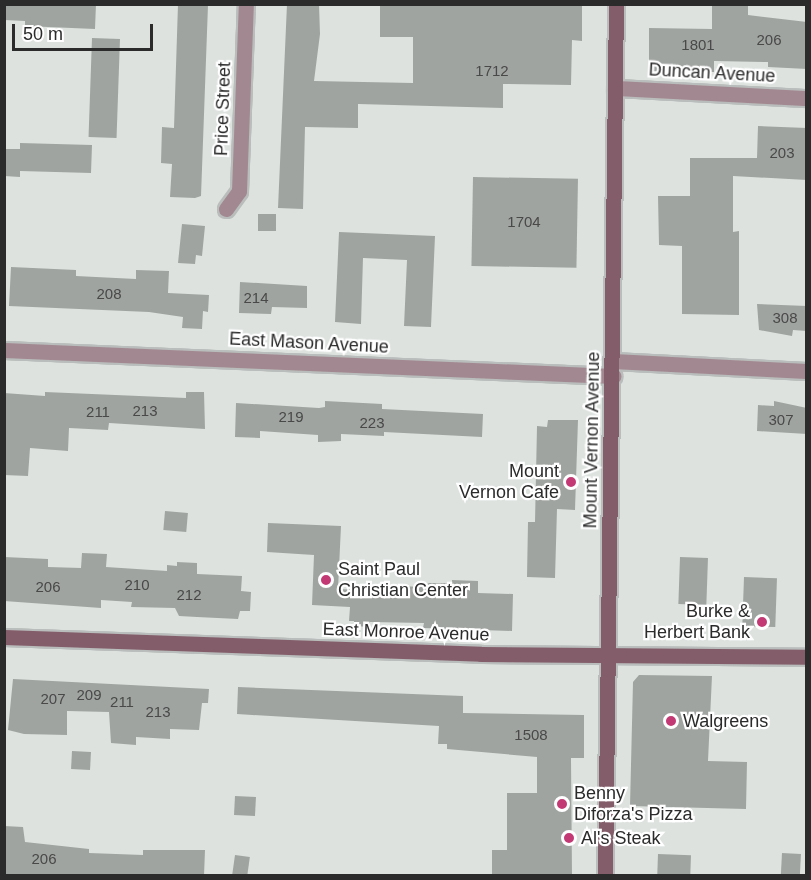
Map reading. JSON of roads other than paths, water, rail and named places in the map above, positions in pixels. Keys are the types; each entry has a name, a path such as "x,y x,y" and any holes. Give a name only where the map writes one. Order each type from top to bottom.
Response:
{"main road":[{"name":"Mount Vernon Avenue","path":"605,876 616,4"},
{"name":"East Monroe Avenue","path":"4,637 608,657 807,657"}],"street":[{"name":"Price Street","path":"226,209 239,191 246,4"},
{"name":"Duncan Avenue","path":"615,88 807,98"},
{"name":"East Mason Avenue","path":"4,350 613,368 807,371"}],"place":[{"name":"Mount Vernon Cafe","path":"571,482"},
{"name":"Saint Paul Christian Center","path":"326,580"},
{"name":"Burke & Herbert Bank","path":"762,622"},
{"name":"Walgreens","path":"671,721"},
{"name":"Benny Diforza's Pizza","path":"562,804"},
{"name":"Al's Steak","path":"569,838"}]}
